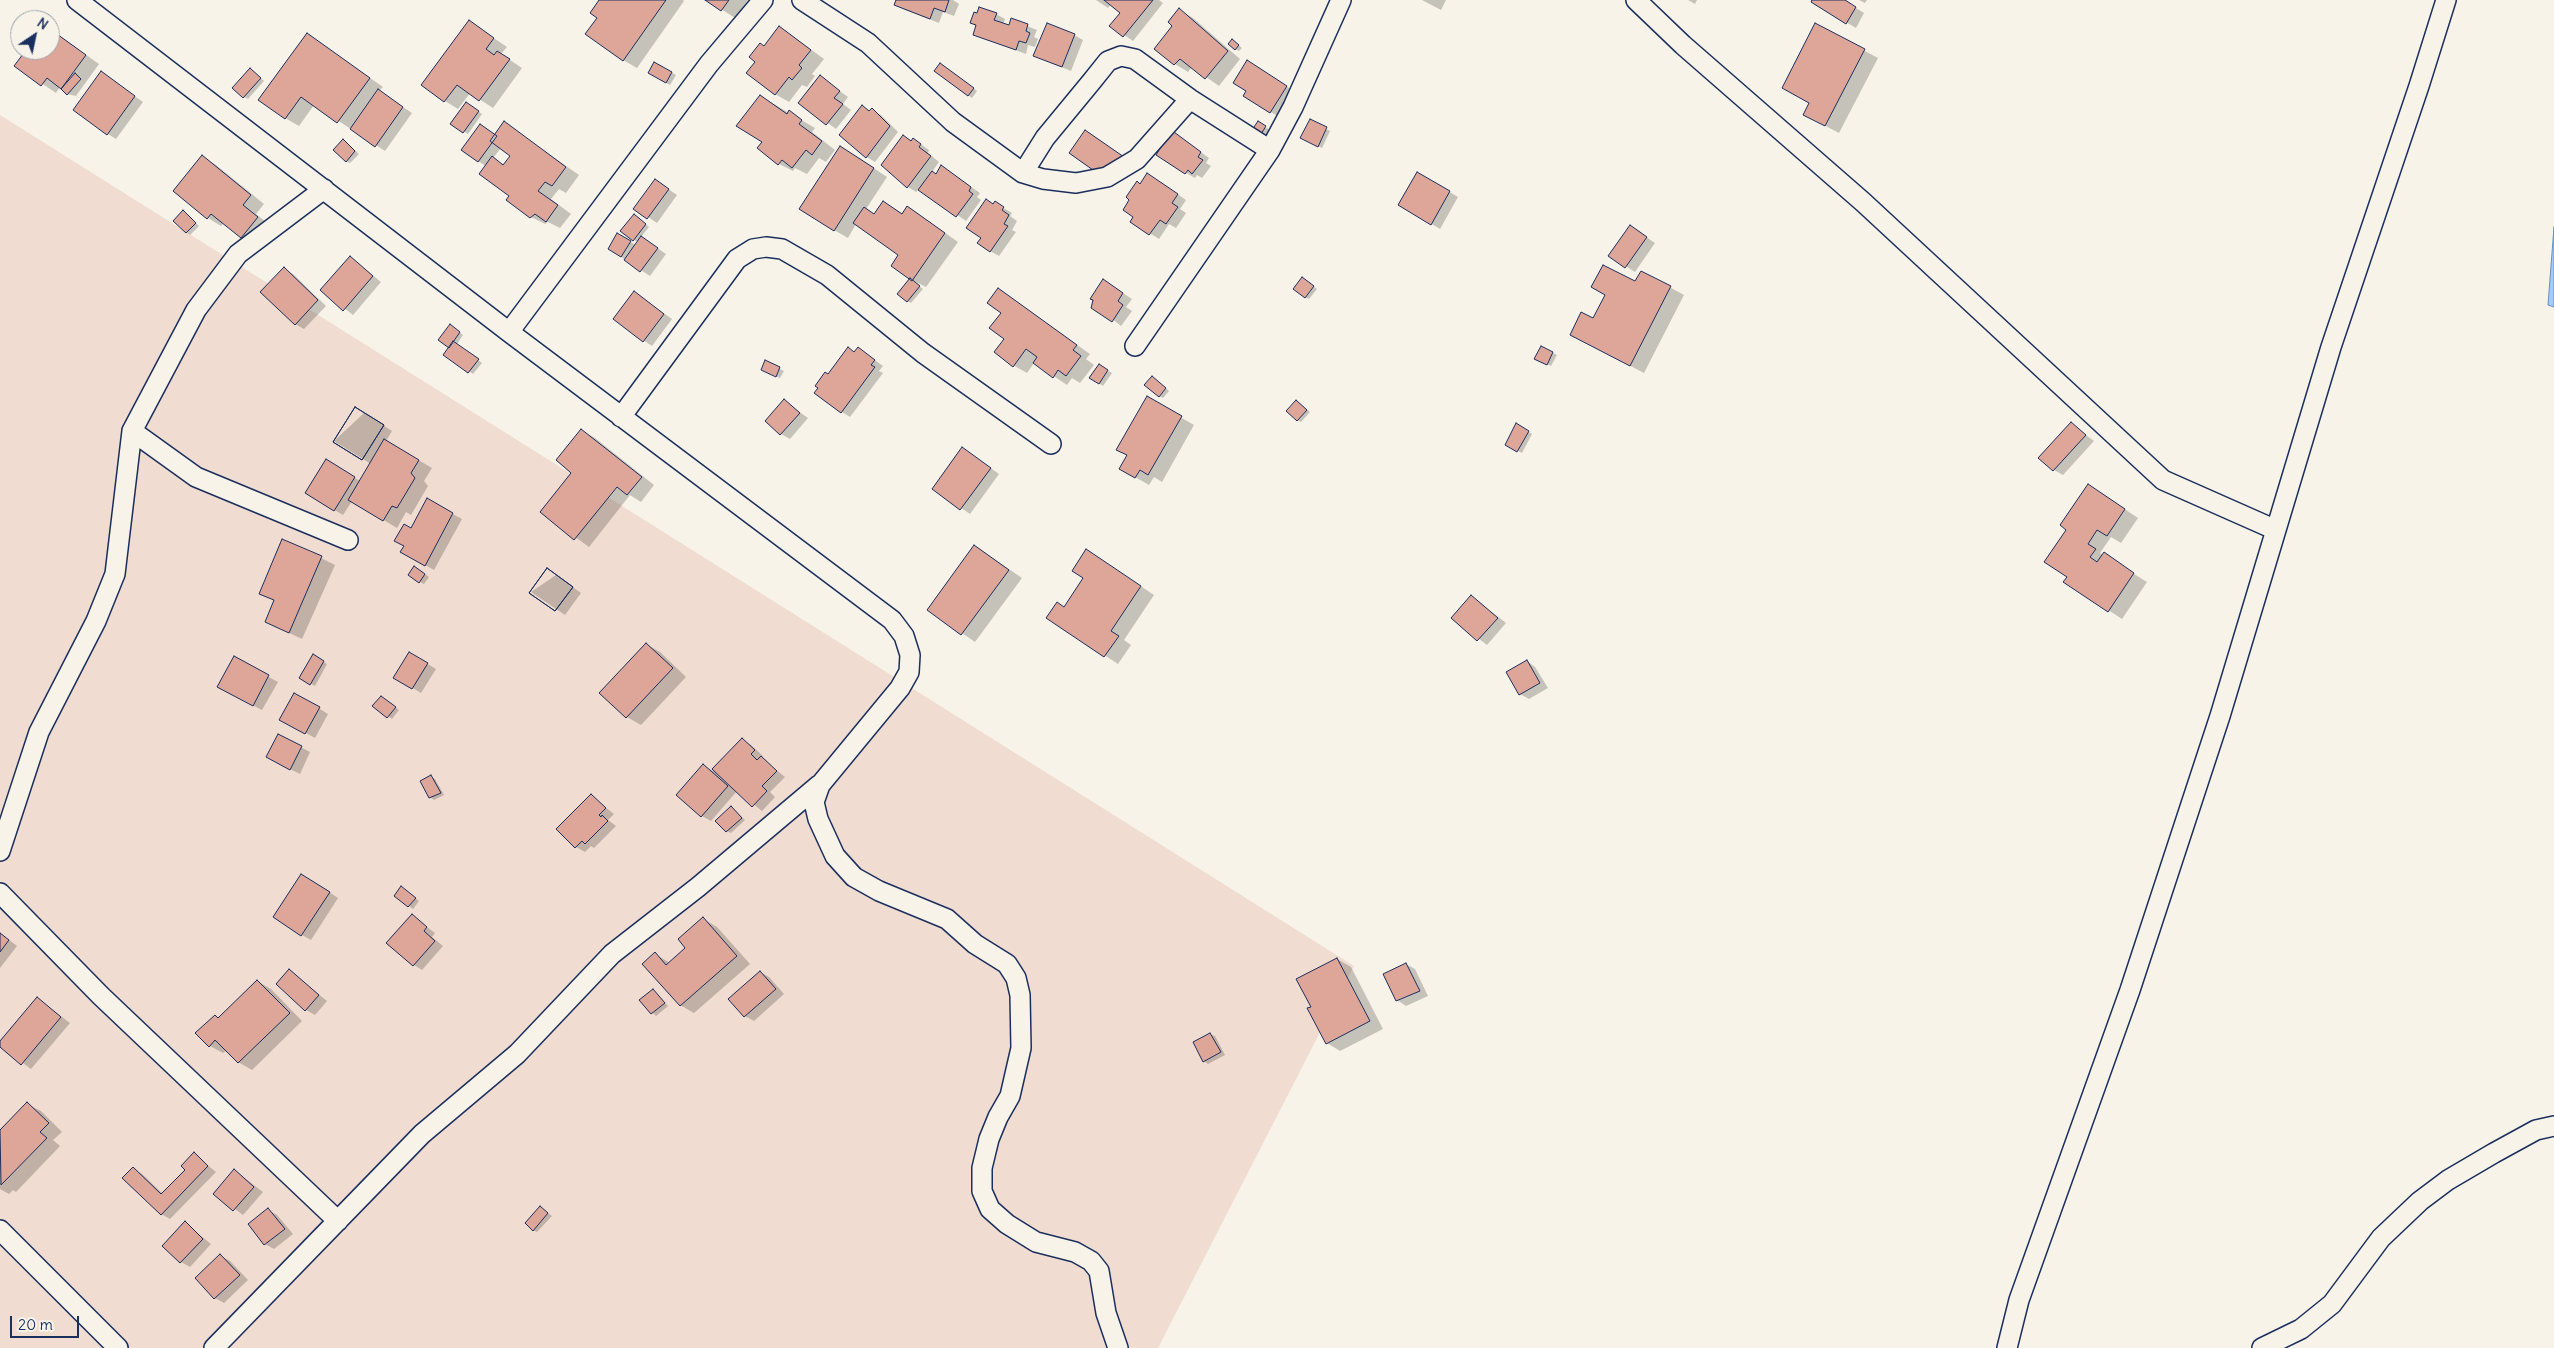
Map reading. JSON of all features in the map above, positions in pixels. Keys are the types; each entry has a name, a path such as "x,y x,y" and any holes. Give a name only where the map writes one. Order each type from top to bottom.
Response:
{"street":[{"path":"77,0 98,6 324,189 508,332 892,620 904,636 910,655 909,672 900,688 820,785 698,887 612,954 541,1030 422,1134 214,1348"},
{"path":"508,332 709,64 763,0"},
{"path":"802,0 868,43 953,122 1023,173 1043,179 1076,183 1107,177 1137,159 1190,99"},
{"path":"1135,346 1270,150 1341,0"},
{"path":"1636,0 1683,45 1863,202 2163,480 2276,530"},
{"path":"2007,1348 2019,1300 2130,990 2208,754 2330,347 2419,86 2446,0"},
{"path":"1023,173 1045,138 1108,61 1120,56 1135,59 1190,99 1270,150"},
{"path":"0,851 39,732 96,621 115,574 132,431 196,310 238,254 324,189"},
{"path":"621,417 733,264 753,249 766,247 782,250 826,275 923,353 1051,444"},
{"path":"132,431 196,477 348,540"},
{"path":"820,785 814,802 818,820 835,856 854,877 879,891 947,919 975,944 1007,964 1016,978 1020,995 1021,1048 1010,1096 998,1117 989,1139 982,1168 982,1191 990,1209 1007,1224 1036,1242 1075,1252 1091,1260 1098,1271 1106,1313 1118,1348"},
{"path":"0,894 101,996 338,1221"},
{"path":"2262,1348 2300,1329 2332,1304 2381,1238 2420,1201 2448,1180 2494,1153 2536,1130 2554,1126"},
{"path":"0,1230 118,1348"}],"shaded area":[{"path":"0,115 1354,966 1158,1348 0,1348"}],"water":[{"path":"2554,227 2554,307 2548,305"}],"building":[{"path":"599,0 666,0 623,61 585,34 597,18 590,13"},
{"path":"705,0 729,0 721,11"},
{"path":"896,0 949,0 945,12 934,8 930,19 894,5"},
{"path":"1104,0 1153,0 1123,37 1109,26 1120,13"},
{"path":"1812,0 1845,0 1856,7 1846,24 1811,2"},
{"path":"979,7 997,13 994,20 1009,25 1011,18 1028,24 1026,31 1030,33 1026,43 1019,41 1016,50 973,35 976,25 970,23 974,12 977,13"},
{"path":"1179,8 1228,51 1205,79 1180,59 1174,65 1154,49 1172,26 1168,22"},
{"path":"469,20 494,38 486,49 494,55 497,51 510,59 479,101 457,85 444,102 421,85"},
{"path":"1047,23 1075,34 1062,67 1033,56"},
{"path":"1815,23 1865,49 1825,126 1803,115 1809,103 1782,88"},
{"path":"779,26 811,50 799,65 802,68 792,80 789,77 775,95 746,73 755,62 749,57 760,43 764,46"},
{"path":"307,33 370,78 337,123 301,97 285,119 258,100"},
{"path":"60,36 86,55 61,89 47,78 41,86 14,66 18,60 60,60"},
{"path":"1232,39 1239,45 1235,50 1228,44"},
{"path":"1247,60 1287,86 1270,113 1243,96 1246,91 1233,83"},
{"path":"654,62 672,72 666,83 648,73"},
{"path":"940,63 974,88 968,96 934,71"},
{"path":"250,68 261,78 243,98 232,88"},
{"path":"101,71 135,96 107,135 73,110"},
{"path":"75,73 81,79 67,95 61,89"},
{"path":"820,75 840,91 834,98 843,104 826,125 798,103"},
{"path":"378,89 403,107 375,147 350,129"},
{"path":"760,95 787,114 789,110 802,120 799,124 822,141 812,155 806,150 792,168 782,160 778,165 757,148 762,142 736,126"},
{"path":"466,102 479,111 463,133 450,124"},
{"path":"862,105 869,111 872,108 890,126 866,158 839,135"},
{"path":"1310,119 1327,127 1318,147 1300,138"},
{"path":"504,121 566,167 552,186 545,182 538,191 558,205 546,222 535,214 530,218 506,200 509,196 479,174 492,156 503,165 510,156 490,141"},
{"path":"1258,121 1266,126 1258,139 1250,133"},
{"path":"480,124 497,136 478,162 461,150"},
{"path":"1085,130 1124,157 1107,180 1069,153"},
{"path":"1174,132 1201,152 1198,157 1203,160 1192,174 1188,170 1185,174 1156,155 1169,134 1171,135"},
{"path":"903,135 911,141 913,138 921,144 919,147 931,156 907,188 881,165"},
{"path":"343,139 355,151 346,162 333,150"},
{"path":"840,146 874,168 834,231 799,209"},
{"path":"202,155 251,195 243,205 258,217 241,238 211,214 207,219 173,191"},
{"path":"941,165 971,187 969,191 973,194 956,217 918,190 932,171 936,174"},
{"path":"1417,172 1450,191 1431,225 1398,205"},
{"path":"1147,173 1178,194 1172,203 1178,207 1166,224 1160,220 1149,235 1130,222 1133,217 1123,210 1129,200 1126,197 1137,181 1140,184"},
{"path":"655,179 669,189 647,219 633,209"},
{"path":"986,199 993,204 995,201 1004,207 1002,210 1009,215 1004,224 1008,226 990,252 977,243 981,238 966,228"},
{"path":"883,201 902,214 907,206 945,233 912,281 891,266 898,255 853,223 864,207 874,214"},
{"path":"183,210 196,223 186,233 173,221"},
{"path":"634,214 646,224 633,241 620,231"},
{"path":"1630,225 1647,237 1625,268 1608,256"},
{"path":"617,233 631,241 621,257 608,249"},
{"path":"641,236 658,248 640,272 624,260"},
{"path":"350,256 373,276 343,311 320,290"},
{"path":"1603,265 1635,281 1641,271 1671,286 1630,366 1570,335 1581,312 1593,318 1605,295 1591,287"},
{"path":"284,267 318,300 295,325 260,292"},
{"path":"1302,277 1314,286 1305,298 1293,289"},
{"path":"910,278 920,286 907,302 897,294"},
{"path":"1103,279 1123,293 1118,301 1123,305 1112,322 1091,308 1093,300 1090,299"},
{"path":"998,288 1077,345 1073,350 1081,356 1066,376 1058,370 1053,378 1033,363 1037,357 1026,349 1013,367 994,352 1004,339 989,328 1001,313 987,303"},
{"path":"634,291 664,314 643,342 613,319"},
{"path":"450,324 460,332 449,348 438,340"},
{"path":"453,341 479,359 468,373 443,355"},
{"path":"1541,346 1553,352 1547,365 1534,359"},
{"path":"848,347 854,352 858,347 875,360 871,365 875,367 841,413 814,393 818,388 815,386 825,372 828,374"},
{"path":"765,360 780,367 776,377 761,370"},
{"path":"1099,364 1108,370 1099,384 1089,378"},
{"path":"1152,376 1166,388 1159,397 1144,385"},
{"path":"1147,396 1182,416 1148,475 1140,470 1135,478 1119,469 1127,455 1116,450"},
{"path":"784,399 800,413 780,435 765,421"},
{"path":"1296,400 1307,410 1297,421 1286,411"},
{"path":"355,407 384,425 362,460 333,442"},
{"path":"355,407 384,425 362,460 333,442"},
{"path":"2071,422 2086,435 2053,471 2038,458"},
{"path":"1516,423 1529,431 1517,452 1505,445"},
{"path":"581,429 642,477 627,495 617,487 574,540 540,512 571,473 556,460"},
{"path":"384,439 419,460 411,473 415,478 397,508 392,506 383,521 348,500"},
{"path":"962,447 991,468 960,510 932,489"},
{"path":"326,459 355,477 334,511 305,493"},
{"path":"2088,484 2125,509 2107,536 2097,530 2088,544 2096,549 2090,557 2097,562 2104,552 2134,573 2108,612 2063,582 2067,577 2044,562 2066,530 2060,525"},
{"path":"427,498 453,513 425,566 400,552 404,546 394,541 404,524 411,528"},
{"path":"282,539 322,556 289,633 265,622 274,600 259,594"},
{"path":"974,545 1009,570 961,635 927,610"},
{"path":"1086,549 1141,586 1111,631 1119,636 1104,657 1046,618 1057,602 1064,607 1083,578 1072,571"},
{"path":"414,566 425,574 419,583 408,575"},
{"path":"547,568 573,587 555,611 529,593"},
{"path":"547,568 573,587 555,611 529,593"},
{"path":"1471,595 1498,618 1477,641 1451,618"},
{"path":"646,643 673,668 626,718 599,693"},
{"path":"409,652 428,663 412,689 393,678"},
{"path":"313,654 324,661 310,685 299,678"},
{"path":"234,656 269,675 253,706 217,687"},
{"path":"1527,660 1540,683 1519,695 1506,672"},
{"path":"294,693 320,707 305,734 279,720"},
{"path":"381,696 396,707 387,718 372,706"},
{"path":"278,734 302,746 290,770 266,757"},
{"path":"742,738 755,750 751,754 757,760 761,756 777,771 762,786 767,791 752,807 712,769"},
{"path":"703,764 728,786 701,817 676,795"},
{"path":"431,775 441,793 429,798 420,781"},
{"path":"591,794 606,808 599,815 601,817 602,815 608,821 585,844 582,841 575,848 556,829"},
{"path":"731,806 742,818 726,832 715,821"},
{"path":"301,874 330,892 301,936 273,917"},
{"path":"401,886 416,898 408,907 394,896"},
{"path":"412,914 427,927 424,931 435,941 413,966 386,943"},
{"path":"703,917 737,956 680,1006 642,964 655,952 666,965 685,948 678,939"},
{"path":"0,933 9,940 0,952"},
{"path":"1337,958 1370,1021 1326,1044 1307,1008 1311,1007 1296,979"},
{"path":"1406,963 1420,991 1396,1001 1383,974"},
{"path":"289,969 319,995 305,1011 276,984"},
{"path":"760,971 776,989 744,1017 728,999"},
{"path":"257,980 290,1013 238,1063 215,1040 209,1047 195,1033 215,1015 218,1018"},
{"path":"653,989 665,1003 651,1014 639,1000"},
{"path":"37,997 61,1017 21,1065 0,1047 0,1041"},
{"path":"1210,1033 1221,1052 1203,1062 1193,1042"},
{"path":"27,1102 49,1123 40,1132 47,1138 1,1185 0,1130"},
{"path":"194,1152 208,1166 161,1215 122,1178 133,1167 161,1194 185,1170 181,1166"},
{"path":"234,1169 254,1187 233,1211 213,1194"},
{"path":"540,1206 548,1213 533,1231 525,1223"},
{"path":"268,1208 285,1229 264,1245 248,1224"},
{"path":"185,1221 203,1239 180,1263 162,1246"},
{"path":"220,1254 240,1275 214,1299 195,1278"}]}
